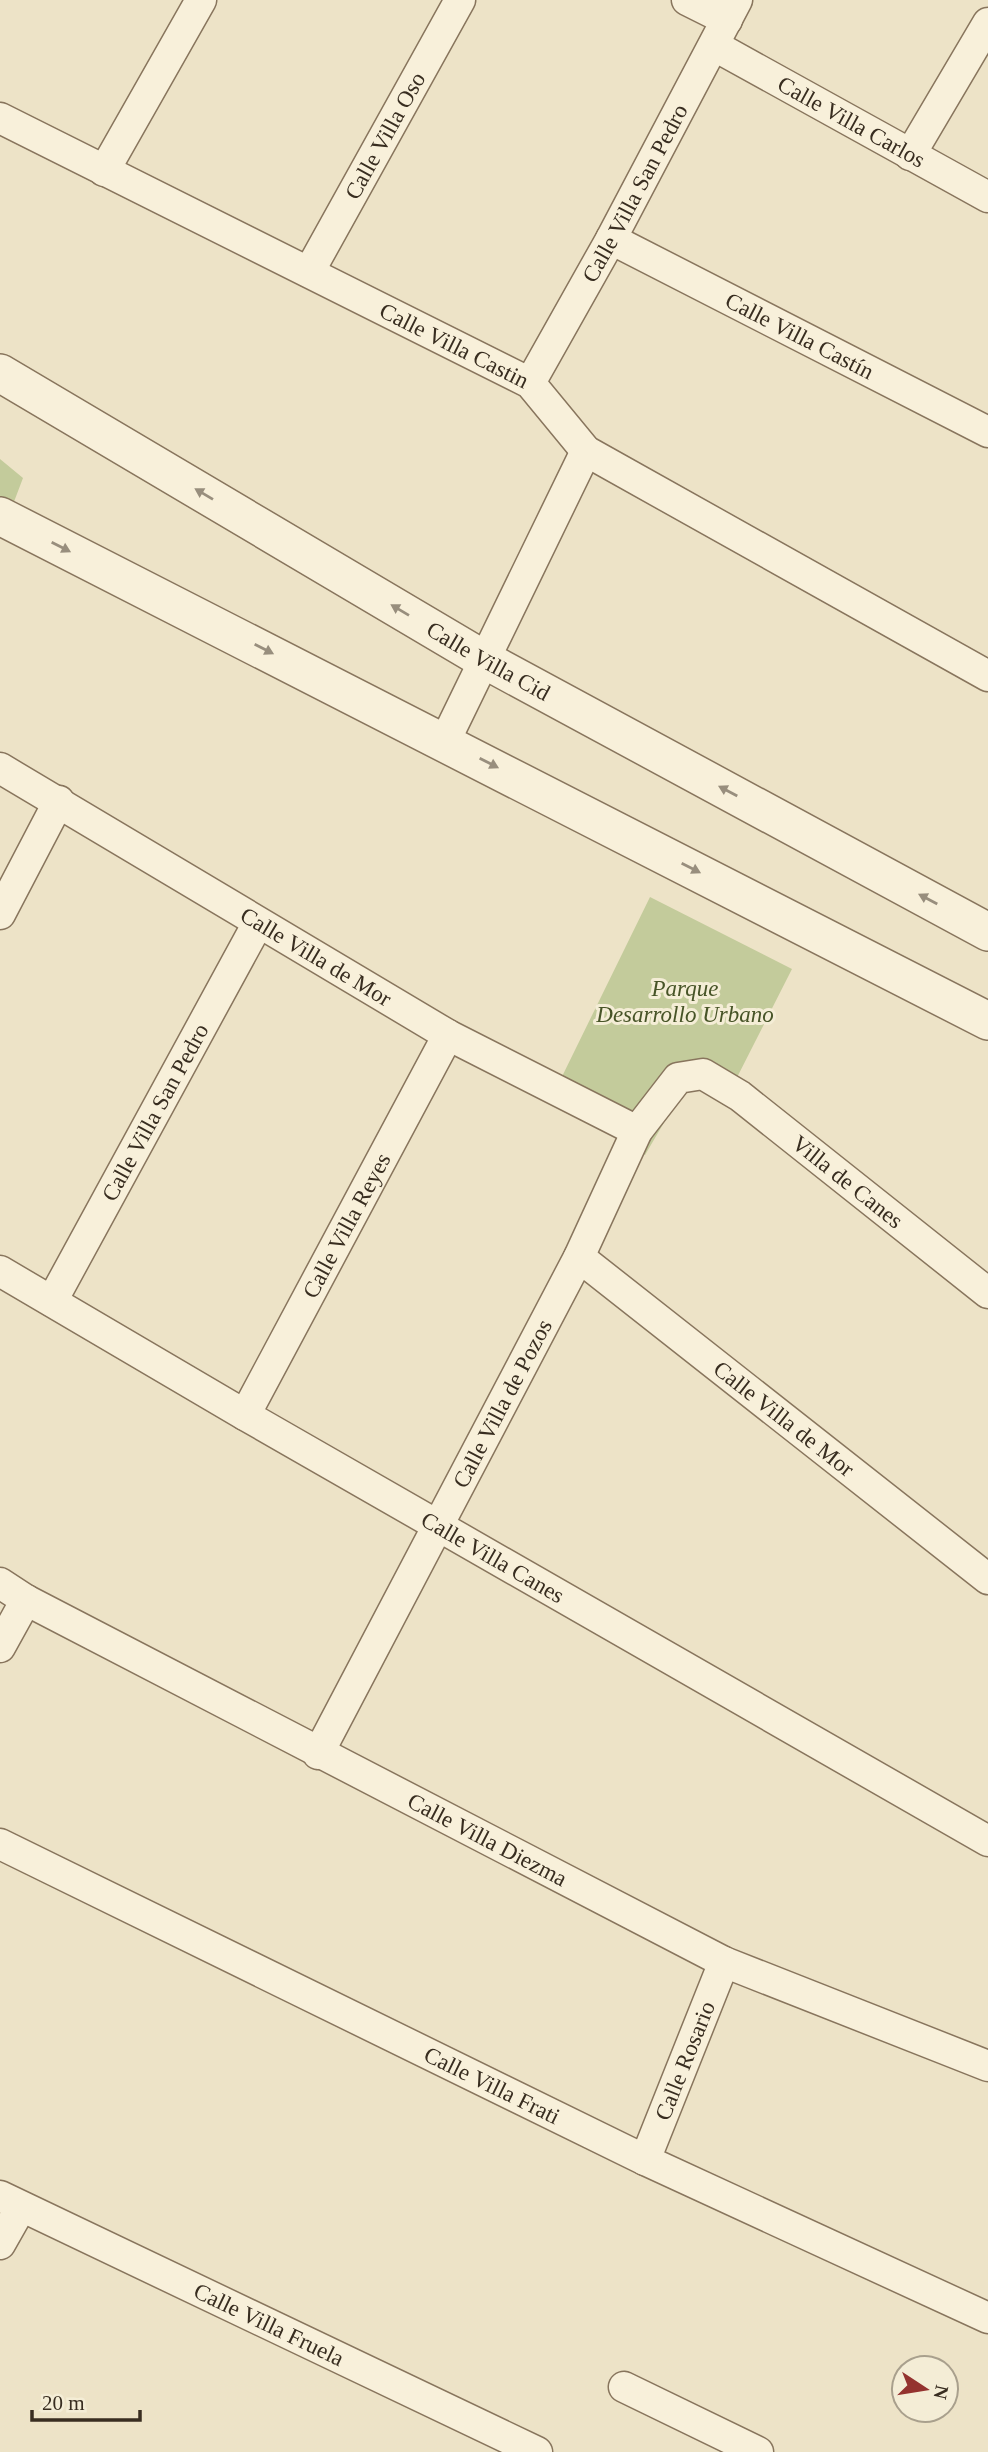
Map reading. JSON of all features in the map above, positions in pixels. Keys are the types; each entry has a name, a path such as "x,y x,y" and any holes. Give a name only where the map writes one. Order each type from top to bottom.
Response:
{"street":[{"path":"104,171 201,0"},
{"name":"Calle Villa Oso","path":"309,272 460,0"},
{"name":"Calle Villa Carlos","path":"687,0 726,22 910,155 988,197"},
{"name":"Calle Villa San Pedro","path":"530,383 611,239 726,22"},
{"path":"910,155 988,23"},
{"name":"Calle Villa Castin","path":"0,118 530,383 586,451 988,676"},
{"name":"Calle Villa Castín","path":"611,239 988,432"},
{"name":"Calle Villa Cid","path":"0,373 483,659 988,932"},
{"path":"445,741 586,451"},
{"path":"0,516 445,741 988,1021"},
{"name":"Calle Villa de Mor","path":"0,768 448,1035 637,1131"},
{"path":"0,914 59,801"},
{"name":"Calle Villa San Pedro","path":"52,1301 258,923"},
{"name":"Calle Villa Reyes","path":"244,1415 448,1035"},
{"name":"Calle Villa de Pozos","path":"318,1754 579,1257 637,1131 678,1078 703,1074"},
{"name":"Villa de Canes","path":"703,1074 740,1096 988,1293"},
{"name":"Calle Villa de Mor","path":"579,1257 988,1579"},
{"name":"Calle Villa Canes","path":"0,1271 244,1415 988,1841"},
{"name":"Calle Villa Diezma","path":"0,1583 26,1600 318,1754 724,1962 988,2066"},
{"path":"0,1647 26,1600"},
{"name":"Calle Villa Frati","path":"0,1844 645,2160 988,2318"},
{"name":"Calle Rosario","path":"645,2160 724,1962"},
{"path":"0,2244 10,2202"},
{"name":"Calle Villa Fruela","path":"10,2202 528,2450"},
{"path":"624,2387 758,2452"}],"green space":[{"path":"0,459 23,478 1,536 0,536"},
{"name":"Parque Desarrollo Urbano","path":"650,897 792,969 723,1105 689,1080 645,1155 551,1099"}]}
